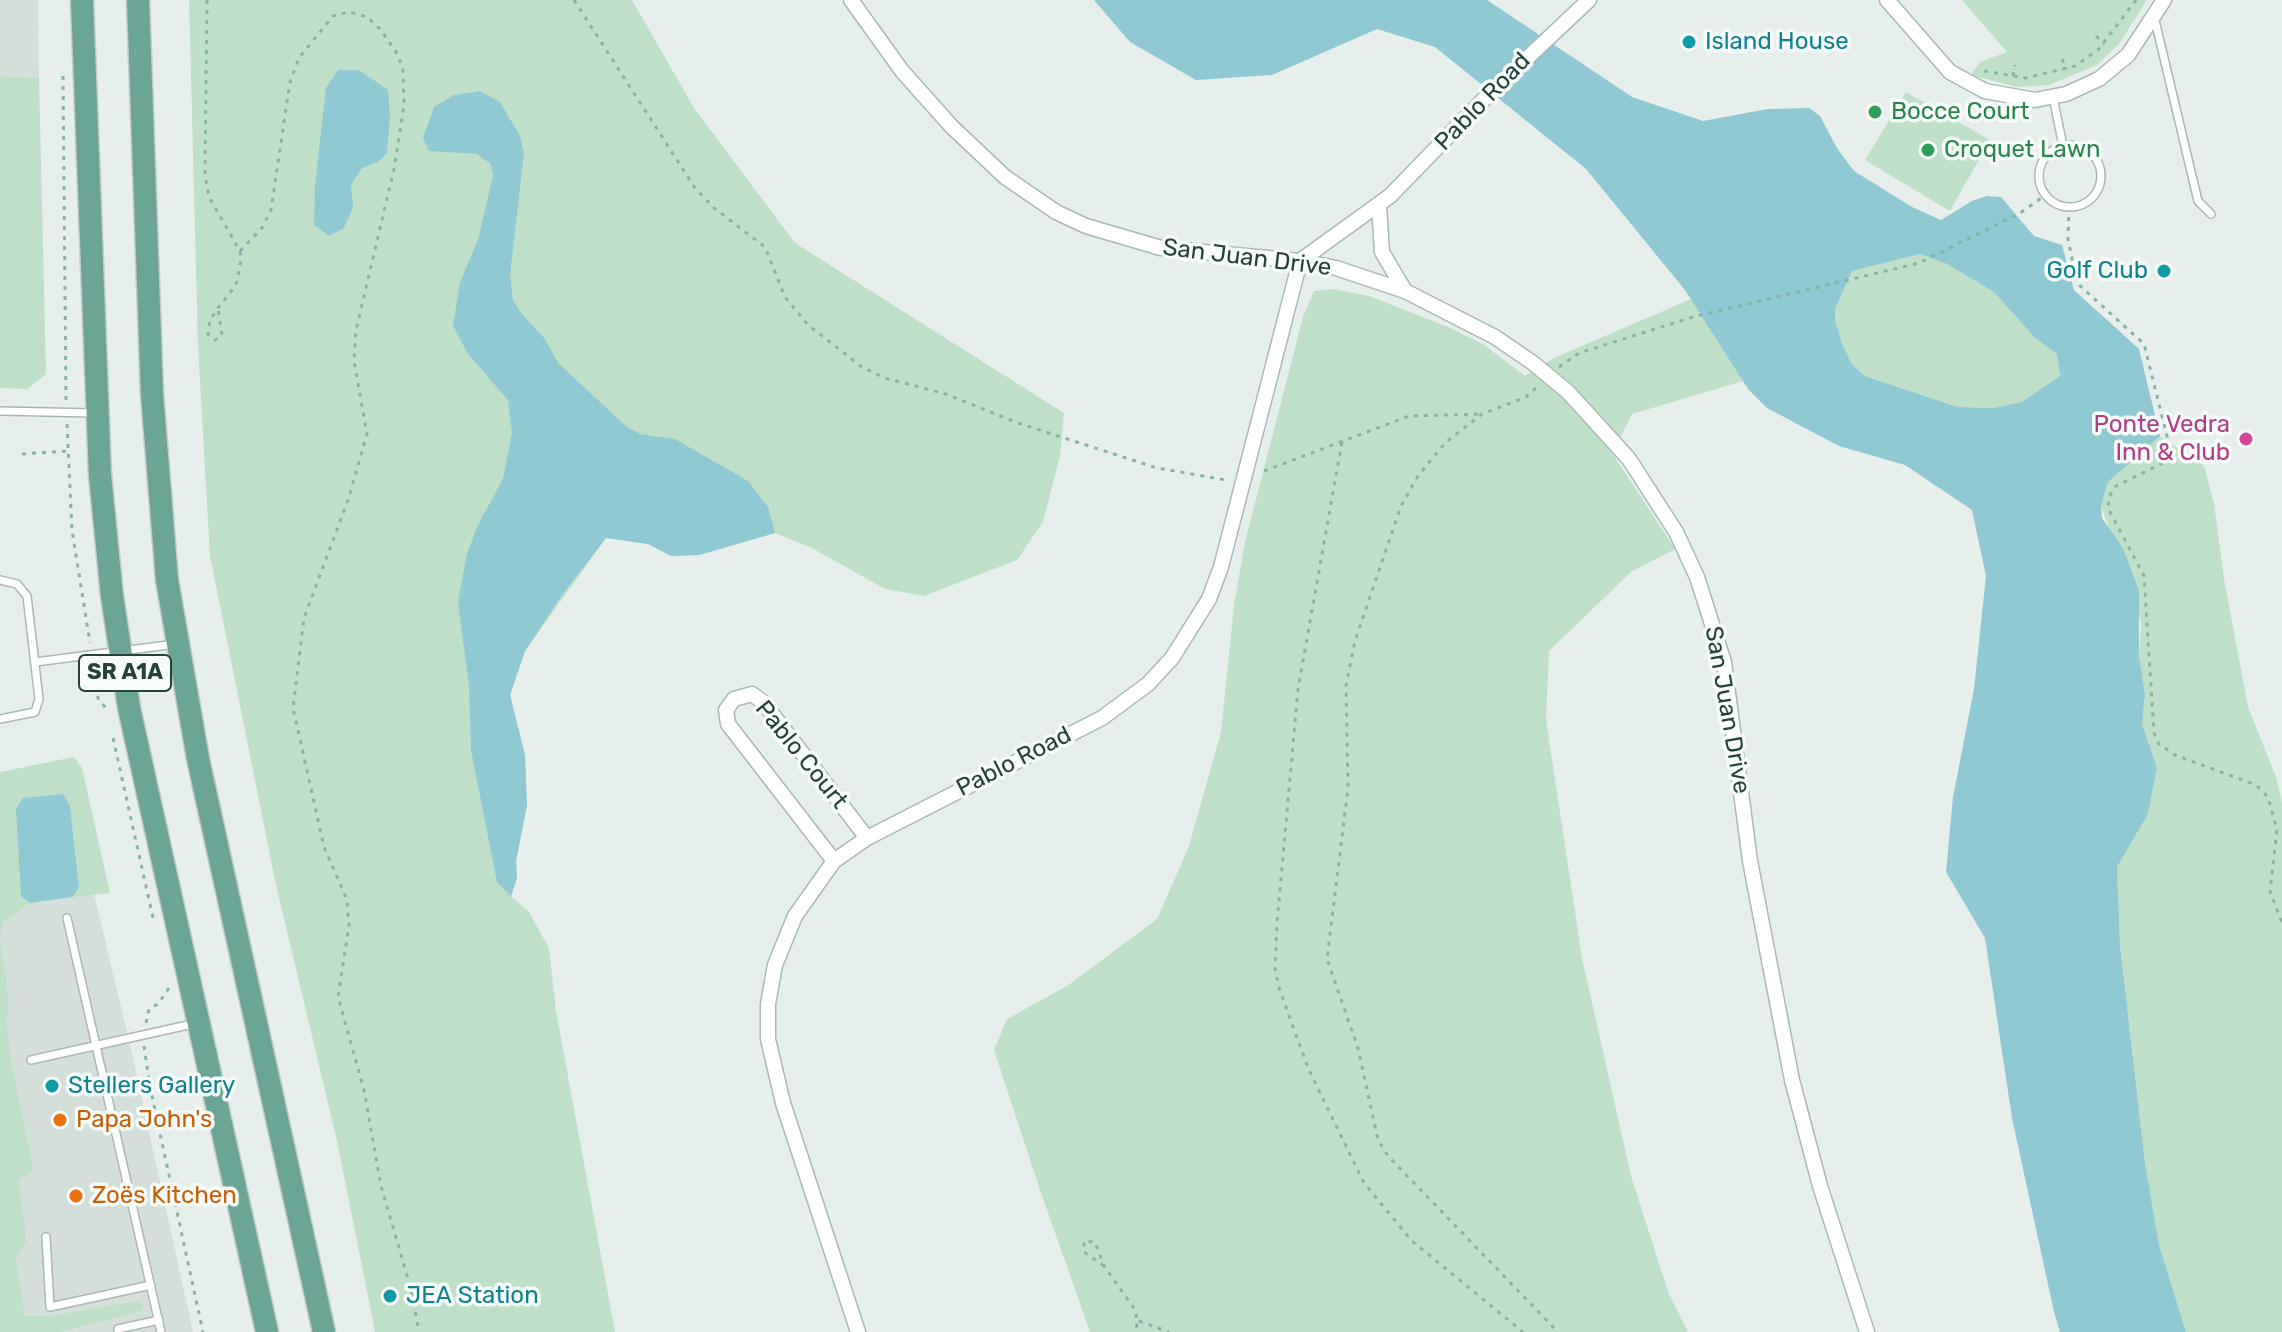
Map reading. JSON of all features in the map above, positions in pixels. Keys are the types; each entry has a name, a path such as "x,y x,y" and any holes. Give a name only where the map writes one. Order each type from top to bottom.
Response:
{"main road":[{"name":"SR A1A","path":"82,0 97,413 112,596 129,708 267,1332"},
{"path":"130,0 139,30"},
{"name":"SR A1A","path":"138,0 152,394 164,548 177,644 198,759 324,1332"}],"street":[{"name":"San Juan Drive","path":"851,0 902,71 951,126 1005,177 1056,212 1086,226 1161,248 1300,261 1336,268 1405,291 1495,337 1550,376 1600,425 1654,494 1676,532 1709,609 1724,662 1752,874 1792,1080 1820,1186 1867,1332"},
{"name":"Pablo Road","path":"858,1332 783,1103 768,1039 770,992 783,940 808,895 834,861 867,838 1102,718 1148,684 1185,639 1209,599 1221,567 1300,261 1379,206 1549,35 1589,0"},
{"path":"1887,0 1935,59 1966,83 2005,96 2035,100 2099,79 2128,55 2164,0"},
{"path":"1379,206 1382,252 1405,291"},
{"name":"Pablo Court","path":"834,861 728,724 726,710 734,699 752,694 763,702 867,838"}],"lane":[{"path":"2153,16 2198,201 2211,214"},
{"path":"2053,96 2063,146"},
{"path":"2063,146 2086,150 2098,162 2101,173 2095,194 2082,204 2069,207 2056,203 2046,195 2039,182 2040,166 2050,152 2063,146"},
{"path":"0,411 97,413"},
{"path":"0,580 17,584 27,596 39,699 35,712 0,719"},
{"path":"35,662 177,644"},
{"path":"67,918 161,1332"},
{"path":"31,1060 199,1023"},
{"path":"46,1237 50,1307 151,1285"},
{"path":"118,1332 118,1329 159,1320"}],"path":[{"path":"207,0 205,175 209,197 240,251 236,285 218,308 208,328 208,334 215,340 222,335 218,308"},
{"path":"574,0 695,188 714,208 765,247 785,297 808,325 862,367 885,378 946,394 1018,423 1157,468 1224,480 1244,479 1409,416 1482,414"},
{"path":"1983,70 2013,76 2044,76 2067,69 2086,60 2104,44 2136,0"},
{"path":"240,251 262,228 271,210 290,82 299,58 333,16 349,12 367,17 381,30 398,55 403,70 404,106 354,345 367,434 348,500 304,618 293,708 324,847 347,900 349,925 339,971 338,997 364,1090 381,1186 411,1289 419,1332"},
{"path":"2096,36 2104,44"},
{"path":"2062,59 2067,69"},
{"path":"2013,76 2015,65"},
{"path":"1558,1332 1383,1148 1372,1119 1358,1048 1327,959 1348,788 1344,708 1355,641 1409,490 1445,443 1482,414 1526,397 1579,353 1693,317 1919,263 2020,213 2046,195"},
{"path":"2069,207 2068,239 2077,283 2144,344 2168,440 2163,463 2116,486 2109,497 2108,508 2144,576 2154,733 2159,744 2186,761 2256,785 2268,797 2277,830 2270,891 2282,923"},
{"path":"1342,442 1298,689 1277,923 1275,968 1279,988 1308,1068 1364,1183 1412,1241 1523,1332"},
{"path":"22,454 68,451"},
{"path":"1104,1266 1084,1252 1084,1241 1095,1242 1104,1266 1136,1311 1139,1321 1137,1332"},
{"path":"1139,1321 1169,1332"}],"shaded area":[{"path":"0,0 38,0 39,78 0,76"},
{"path":"94,894 193,1332 62,1332 84,1327 50,1316 25,1316 16,1258 27,1241 19,1179 34,1169 12,1065 7,1023 9,998 0,939 3,922 30,903"}],"green space":[{"path":"189,0 632,0 694,108 795,243 1064,413 1060,456 1043,522 1017,560 924,596 885,589 812,548 775,533 699,555 671,556 648,544 606,538 525,651 510,695 525,755 527,805 516,861 517,878 511,896 529,912 549,948 556,1011 615,1332 375,1332 337,1141 276,885 210,556 198,346"},
{"path":"1962,0 2147,0 2119,44 2097,65 2049,85 2016,87 1971,75 1980,62 2007,52"},
{"path":"0,76 39,78 46,374 27,389 0,388"},
{"name":"Croquet Lawn","path":"1906,92 1990,140 1950,211 1865,160"},
{"path":"1920,254 1947,264 1994,292 2035,338 2057,354 2060,377 2022,402 1993,408 1958,407 1865,376 1852,364 1835,319 1835,309 1852,271"},
{"path":"1333,289 1369,296 1448,327 1483,344 1525,376 1554,358 1691,299 1743,381 1632,414 1612,453 1675,549 1631,572 1549,651 1546,720 1582,958 1631,1176 1669,1294 1688,1332 1090,1332 1040,1190 994,1050 1007,1019 1067,986 1157,919 1189,846 1221,732 1234,605 1245,542 1303,317 1314,291"},
{"path":"2160,436 2204,466 2214,503 2224,579 2248,707 2276,777 2282,802 2282,1332 2186,1332 2159,1245 2145,1163 2120,945 2117,867 2148,814 2157,768 2142,724 2145,694 2139,656 2141,623 2123,548 2111,534 2101,506 2108,482"},
{"path":"74,757 82,768 110,893 73,897 79,887 70,806 21,895 30,903 3,922 0,939 0,772"},
{"path":"0,939 9,998 7,1023 12,1065 34,1170 19,1180 27,1241 16,1258 25,1316 50,1316 138,1301 144,1305 141,1311 62,1332 0,1332"}],"water":[{"path":"1094,0 1487,0 1632,97 1703,121 1768,109 1809,108 1820,116 1854,171 1912,207 1941,220 1972,201 1987,196 2001,197 2034,236 2062,245 2074,290 2139,349 2160,436 2108,482 2101,506 2102,518 2123,548 2139,591 2139,656 2145,694 2142,724 2157,768 2148,814 2117,867 2120,945 2145,1163 2159,1245 2186,1332 2060,1332 2054,1312 2012,1118 1985,938 1946,872 1953,797 1974,689 1986,576 1972,510 1905,465 1839,446 1767,408 1748,389 1685,290 1586,169 1435,47 1377,29 1272,75 1196,80 1130,42","holes":["1920,254 1947,264 1994,292 2035,338 2057,354 2060,376 2022,402 1993,408 1958,407 1865,376 1852,364 1835,319 1835,309 1852,271"]},
{"path":"338,70 359,70 388,90 390,118 387,153 378,162 362,168 351,185 353,207 344,228 329,236 314,225 315,186 326,88"},
{"path":"480,91 500,102 520,136 524,153 510,274 513,300 521,313 545,339 558,363 627,427 640,434 675,439 748,481 768,507 775,533 699,555 671,556 648,544 606,538 562,595 525,651 510,695 525,755 527,805 516,861 517,878 511,896 497,882 471,750 469,687 458,601 467,554 478,525 503,479 512,433 508,400 468,354 453,326 460,282 478,240 493,176 491,164 477,154 429,151 423,138 434,107 454,95"},
{"path":"63,794 70,806 79,887 73,897 30,903 21,896 16,809 23,798"}],"place":[{"name":"Island House","path":"1689,42"},
{"name":"Bocce Court","path":"1875,112"},
{"name":"Croquet Lawn","path":"1928,150"},
{"name":"Golf Club","path":"2164,271"},
{"name":"Ponte Vedra Inn & Club","path":"2246,439"},
{"name":"Stellers Gallery","path":"52,1086"},
{"name":"Papa John's","path":"60,1120"},
{"name":"Zoës Kitchen","path":"76,1196"},
{"name":"JEA Station","path":"390,1296"}]}
